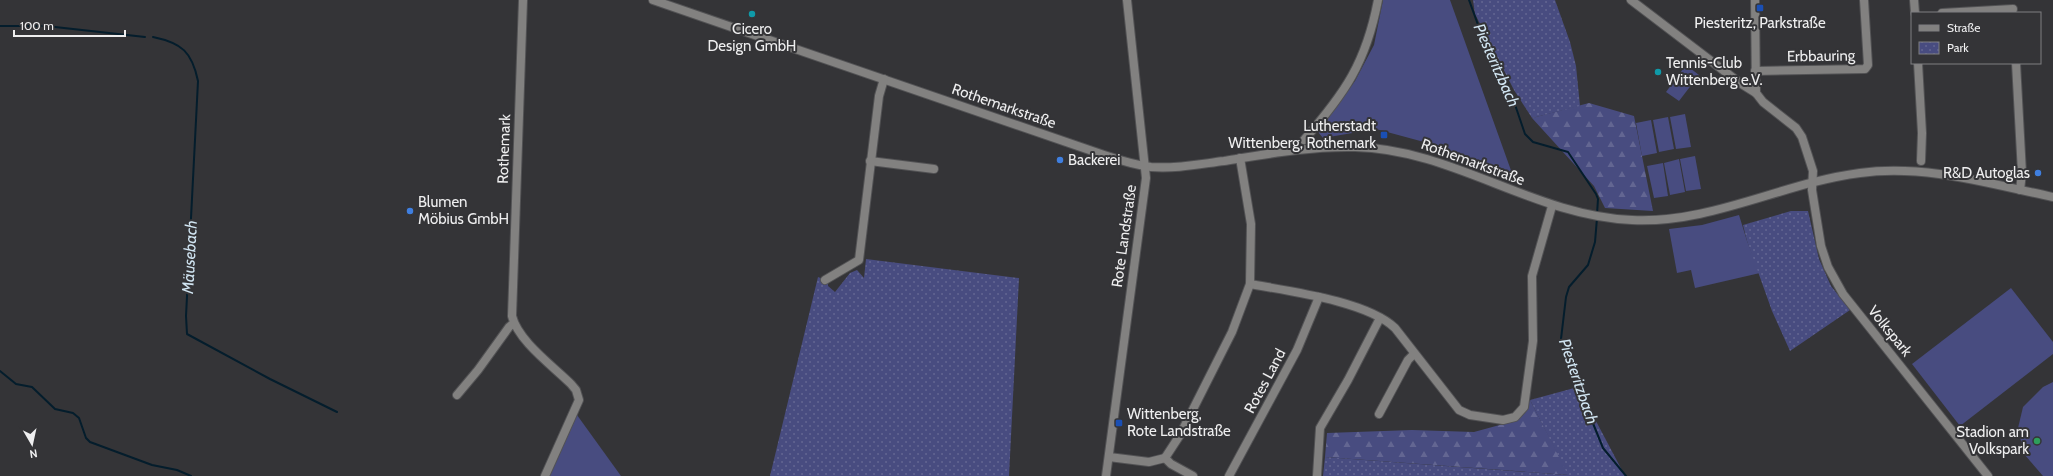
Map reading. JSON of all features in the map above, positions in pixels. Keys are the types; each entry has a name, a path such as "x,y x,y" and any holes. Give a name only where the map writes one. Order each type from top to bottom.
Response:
{"street":[{"name":"Rothemark","path":"514,323 512,316 522,0"},
{"name":"Rothemarkstraße","path":"653,0 1104,155 1146,166 1174,167 1330,147 1384,149 1435,160 1552,206 1604,218 1643,220 1694,216 1722,210 1812,183"},
{"name":"Rote Landstraße","path":"1106,476 1146,178 1146,166 1127,0"},
{"path":"1304,140 1345,90 1354,73 1370,38 1378,0"},
{"name":"Volkspark","path":"1632,0 1731,77 1756,93 1763,102 1792,124 1799,132 1811,165 1812,193 1821,246 1838,286 1988,476"},
{"path":"1754,0 1756,93"},
{"name":"Erbbauring","path":"1755,71 1865,69 1868,65 1864,0"},
{"path":"1914,0 1915,12"},
{"path":"1978,12 2013,11 2012,0"},
{"path":"1918,64 1922,133 1921,161"},
{"path":"2016,64 2022,174 2020,190"},
{"path":"825,280 859,260 870,161 880,91 884,79"},
{"path":"1109,457 1149,462 1165,458 1180,436 1232,332 1250,284 1251,224 1240,158"},
{"path":"870,161 934,169"},
{"path":"1812,183 1859,173 1908,171 1937,174 2053,197"},
{"path":"1250,284 1319,297 1380,318 1395,328 1455,406 1464,413 1510,419 1520,413 1526,399 1533,341 1532,276 1552,206"},
{"name":"Rotes Land","path":"1229,476 1294,356 1313,315 1319,297"},
{"path":"1317,476 1320,428 1348,380 1380,318"},
{"path":"457,395 478,370 509,327 514,323 528,342 571,384 579,395 579,400 545,476"},
{"path":"1379,414 1408,360 1414,354"},
{"path":"1165,458 1171,464 1193,476"}],"green space":[{"path":"1383,0 1450,0 1513,176 1507,180 1424,142 1376,129 1323,138 1318,132 1355,81 1374,45"},
{"path":"1473,0 1555,0 1570,42 1576,66 1580,106 1532,118 1514,90 1475,14"},
{"path":"1686,65 1699,75 1679,101 1666,92"},
{"path":"1589,103 1634,116 1653,211 1605,208 1594,186 1532,118"},
{"path":"1685,114 1691,147 1676,149 1670,117"},
{"path":"1668,117 1674,149 1659,152 1653,120"},
{"path":"1651,120 1657,153 1642,156 1636,123"},
{"path":"1695,156 1701,189 1686,191 1680,159"},
{"path":"1679,159 1685,192 1670,195 1664,163"},
{"path":"1663,163 1668,196 1654,198 1647,166"},
{"path":"1791,211 1808,211 1819,259 1831,286 1850,310 1790,351 1772,311 1747,241 1743,225"},
{"path":"1739,215 1747,241 1760,273 1695,288 1691,270 1677,273 1669,229 1702,225"},
{"path":"866,259 1019,278 1009,476 770,476 818,277 828,281 828,286 835,292 850,273 857,270 864,278"},
{"path":"2011,288 2053,342 2053,354 1960,426 1912,364"},
{"name":"Stadion am Volkspark","path":"2053,382 2053,476 2043,476 2024,454 2018,428 2023,407 2043,387"},
{"path":"1578,387 1625,476 1323,476 1325,457 1568,475 1530,400"},
{"path":"1530,400 1569,475 1325,457 1327,433 1412,430 1474,432 1518,420"},
{"path":"577,415 621,476 548,476"}],"waterway":[{"name":"Piesteritzbach","path":"1469,0 1485,44 1509,87 1525,134 1533,142 1568,152 1596,194 1598,199 1597,214"},
{"name":"Mäusebach","path":"0,26 46,26 145,37"},
{"name":"Mäusebach","path":"153,37 171,42 184,50 193,63 198,81 186,316 187,334 270,379 337,412"},
{"name":"Piesteritzbach","path":"1597,218 1595,242 1588,265 1569,287 1566,297 1561,339 1577,384 1603,448 1626,476"},
{"path":"0,371 16,384 32,387 55,409 73,413 79,418 86,438 90,442 152,465 177,470 191,476"}],"place":[{"name":"Piesteritz, Parkstraße","path":"1760,8"},
{"name":"Cicero Design GmbH","path":"752,14"},
{"name":"Tennis-Club Wittenberg e.V.","path":"1658,72"},
{"name":"Lutherstadt Wittenberg, Rothemark","path":"1384,135"},
{"name":"Backerei","path":"1060,160"},
{"name":"R&D Autoglas","path":"2038,173"},
{"name":"Blumen Möbius GmbH","path":"410,211"},
{"name":"Wittenberg, Rote Landstraße","path":"1119,423"},
{"name":"Stadion am Volkspark","path":"2037,441"}]}
